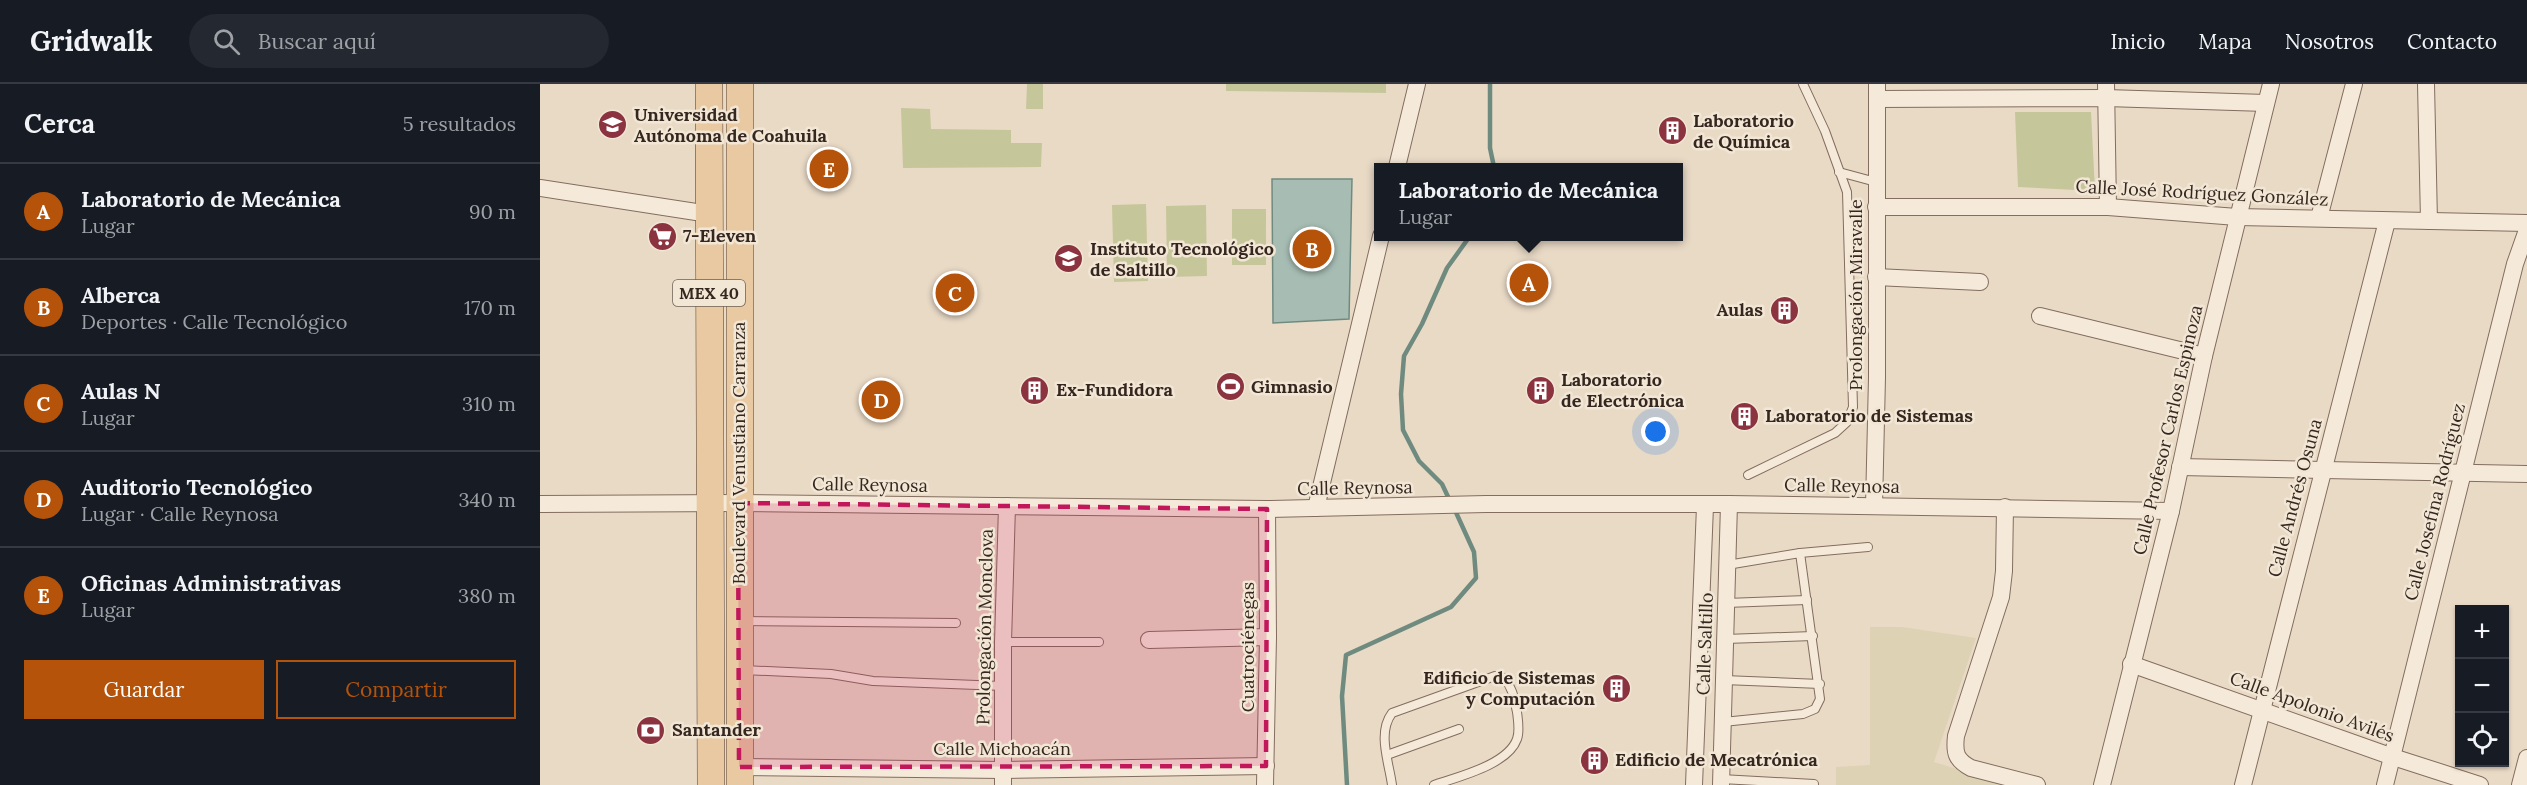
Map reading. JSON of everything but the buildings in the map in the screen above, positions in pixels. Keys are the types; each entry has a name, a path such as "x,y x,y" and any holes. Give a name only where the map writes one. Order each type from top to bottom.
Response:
{"main road":[{"name":"Boulevard Venustiano Carranza","path":"709,84 711,785"},
{"name":"Boulevard Venustiano Carranza","path":"740,84 738,502 740,776"}],"street":[{"path":"1398,163 1417,84"},
{"name":"Calle Profesor Carlos Espinoza","path":"2102,785 2171,511 2204,356 2271,84"},
{"path":"2319,218 2354,84"},
{"path":"2426,84 2429,221"},
{"path":"2106,91 2108,207"},
{"path":"1877,92 2106,91 2266,103"},
{"name":"Prolongación Miravalle","path":"1874,507 1877,92"},
{"path":"540,188 709,214"},
{"name":"Calle José Rodríguez González","path":"1876,207 2108,207 2238,217 2527,223"},
{"name":"Calle Andrés Osuna","path":"2243,785 2387,221"},
{"name":"Calle Josefina Rodríguez","path":"2385,785 2461,473 2515,264 2527,230"},
{"path":"1316,508 1380,241"},
{"path":"1876,277 1980,282"},
{"path":"2040,316 2204,356"},
{"path":"2180,467 2527,474"},
{"name":"Calle Reynosa","path":"540,504 738,502 1267,508 1486,504 1705,506 1729,504 2171,511"},
{"name":"Calle Saltillo","path":"1721,782 1729,504"},
{"name":"Prolongación Monclova","path":"1003,777 1003,642 1007,506"},
{"name":"Calle Saltillo","path":"1694,785 1705,506"},
{"path":"2005,507 2004,571 2001,597 1956,736 1955,747 1957,757 1971,768 2037,785"},
{"name":"Cuatrociénegas","path":"1265,785 1268,638 1267,508"},
{"path":"1149,640 1268,638"},
{"name":"Calle Apolonio Avilés","path":"2131,664 2393,757 2481,785"},
{"path":"2520,785 2527,758"},
{"name":"Calle Michoacán","path":"740,776 1003,777 1266,766"}],"lane":[{"path":"1748,475 1835,433 1847,422 1853,407 1849,209 1846,192 1825,131 1803,84"},
{"path":"1839,172 1876,182"},
{"path":"1727,565 1800,553 1868,547"},
{"path":"1723,722 1803,714 1815,709 1820,699 1820,684 1800,553"},
{"path":"1726,603 1807,600"},
{"path":"739,621 956,623"},
{"path":"1725,639 1813,636"},
{"path":"1003,642 1099,642"},
{"path":"739,669 831,674 873,681 1003,686"},
{"path":"1392,785 1385,728 1386,721 1392,713 1495,676 1504,678 1512,692 1518,724 1518,738 1512,749 1476,771 1434,785"},
{"path":"1724,680 1820,684"},
{"path":"1387,755 1459,729"},
{"path":"1721,782 1814,784"}],"highlighted area":[{"path":"738,503 1267,509 1266,766 739,767"}],"shaded area":[{"path":"1272,179 1352,179 1349,319 1273,323"},
{"path":"1870,627 1902,627 1976,638 1934,762 2010,785 1836,785 1836,767 1870,765"}],"green space":[{"path":"1027,84 1043,84 1043,109 1026,109"},
{"path":"1226,84 1386,84 1386,93 1226,91"},
{"path":"901,108 930,109 931,129 1011,130 1011,143 1042,143 1041,167 903,168"},
{"path":"2015,112 2091,112 2095,191 2018,187"},
{"path":"1146,204 1148,281 1114,282 1112,205"},
{"path":"1206,205 1207,276 1167,277 1166,206"},
{"path":"1232,209 1266,209 1266,265 1232,265"}],"waterway":[{"path":"1490,84 1490,148 1493,163"},
{"path":"1450,501 1442,484 1419,461 1403,430 1401,394 1404,356 1422,324 1447,268 1466,241"},
{"path":"1347,785 1342,696 1346,655 1451,607 1476,578 1474,552 1454,508"}],"place":[{"name":"Universidad Autónoma de Coahuila","path":"613,125"},
{"name":"Laboratorio de Química","path":"1672,131"},
{"name":"Oficinas Administrativas","path":"829,169"},
{"name":"7-Eleven","path":"662,236"},
{"name":"Alberca","path":"1312,249"},
{"name":"Instituto Tecnológico de Saltillo","path":"1069,259"},
{"name":"Laboratorio de Mecánica","path":"1529,283"},
{"name":"Aulas N","path":"955,293"},
{"name":"Aulas","path":"1784,310"},
{"name":"Gimnasio","path":"1230,387"},
{"name":"Ex-Fundidora","path":"1035,390"},
{"name":"Laboratorio de Electrónica","path":"1540,390"},
{"name":"Auditorio Tecnológico","path":"881,400"},
{"name":"Laboratorio de Sistemas","path":"1744,416"},
{"name":"Edificio de Sistemas y Computación","path":"1616,688"},
{"name":"Santander","path":"651,730"},
{"name":"Edificio de Mecatrónica","path":"1594,760"}]}
